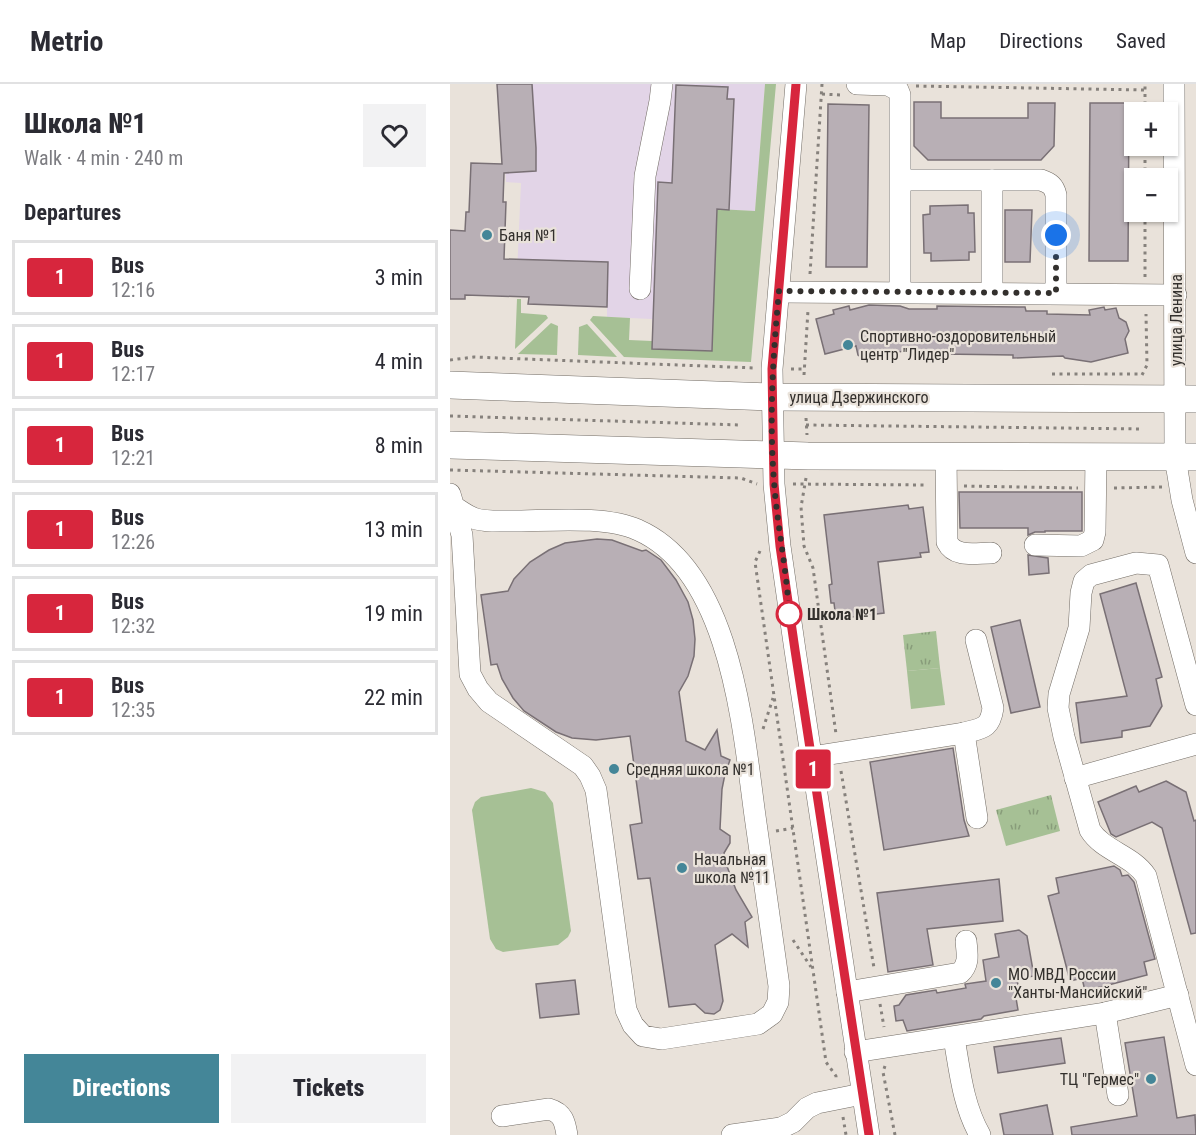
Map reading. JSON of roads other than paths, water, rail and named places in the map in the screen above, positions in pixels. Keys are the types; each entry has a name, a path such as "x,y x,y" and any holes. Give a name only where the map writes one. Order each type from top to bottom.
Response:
{"main road":[{"name":"улица Дзержинского","path":"450,386 772,397 1186,399"},
{"path":"450,445 808,456 1186,457"}],"street":[{"path":"640,289 645,176 662,84"},
{"path":"796,84 772,369 772,455 780,546 869,1135"},
{"name":"улица Ленина","path":"1174,84 1186,245 1176,295 1186,399 1186,457 1182,500 1196,553"},
{"path":"851,90 888,85 898,90 901,180 900,292"},
{"path":"901,180 1041,180 1048,182 1054,188 1056,195 1056,293"},
{"path":"992,180 992,293"},
{"path":"779,291 1176,295"},
{"path":"946,456 947,542 949,547 958,553 991,553"},
{"path":"1035,545 1081,546 1093,540 1096,457"},
{"path":"453,501 474,519 607,522 637,529 663,544 683,565 702,594 720,634 742,724 779,986 778,1002 772,1014 758,1024 661,1039 643,1036 633,1025 626,1010 596,790 583,766 489,702 478,689 470,674 462,535 453,501"},
{"path":"1196,705 1158,565 1136,563 1091,575 1084,581 1081,593 1078,628 1059,694 1059,719 1090,830 1111,858 1138,867 1146,876 1196,1065"},
{"path":"811,757 964,733 986,726 992,719 993,708 976,640"},
{"path":"964,733 977,818"},
{"path":"1075,778 1196,744"},
{"path":"847,992 960,973 967,963 966,941"},
{"path":"855,1052 1105,1013 1178,995"},
{"path":"1105,1013 1118,1095"},
{"path":"954,1038 965,1101 980,1135"},
{"path":"732,1135 781,1128 793,1122 807,1108 817,1103 862,1094"},
{"path":"502,1116 549,1109 556,1111 562,1115 567,1135"}],"place":[{"name":"Баня №1","path":"487,235"},
{"name":"Спортивно-оздоровительный центр \"Лидер\"","path":"848,345"},
{"name":"Школа №1","path":"789,614"},
{"name":"Средняя школа №1","path":"614,769"},
{"name":"Начальная школа №11","path":"682,868"},
{"name":"МО МВД России \"Ханты-Мансийский\"","path":"996,983"},
{"name":"ТЦ \"Гермес\"","path":"1151,1079"}]}
